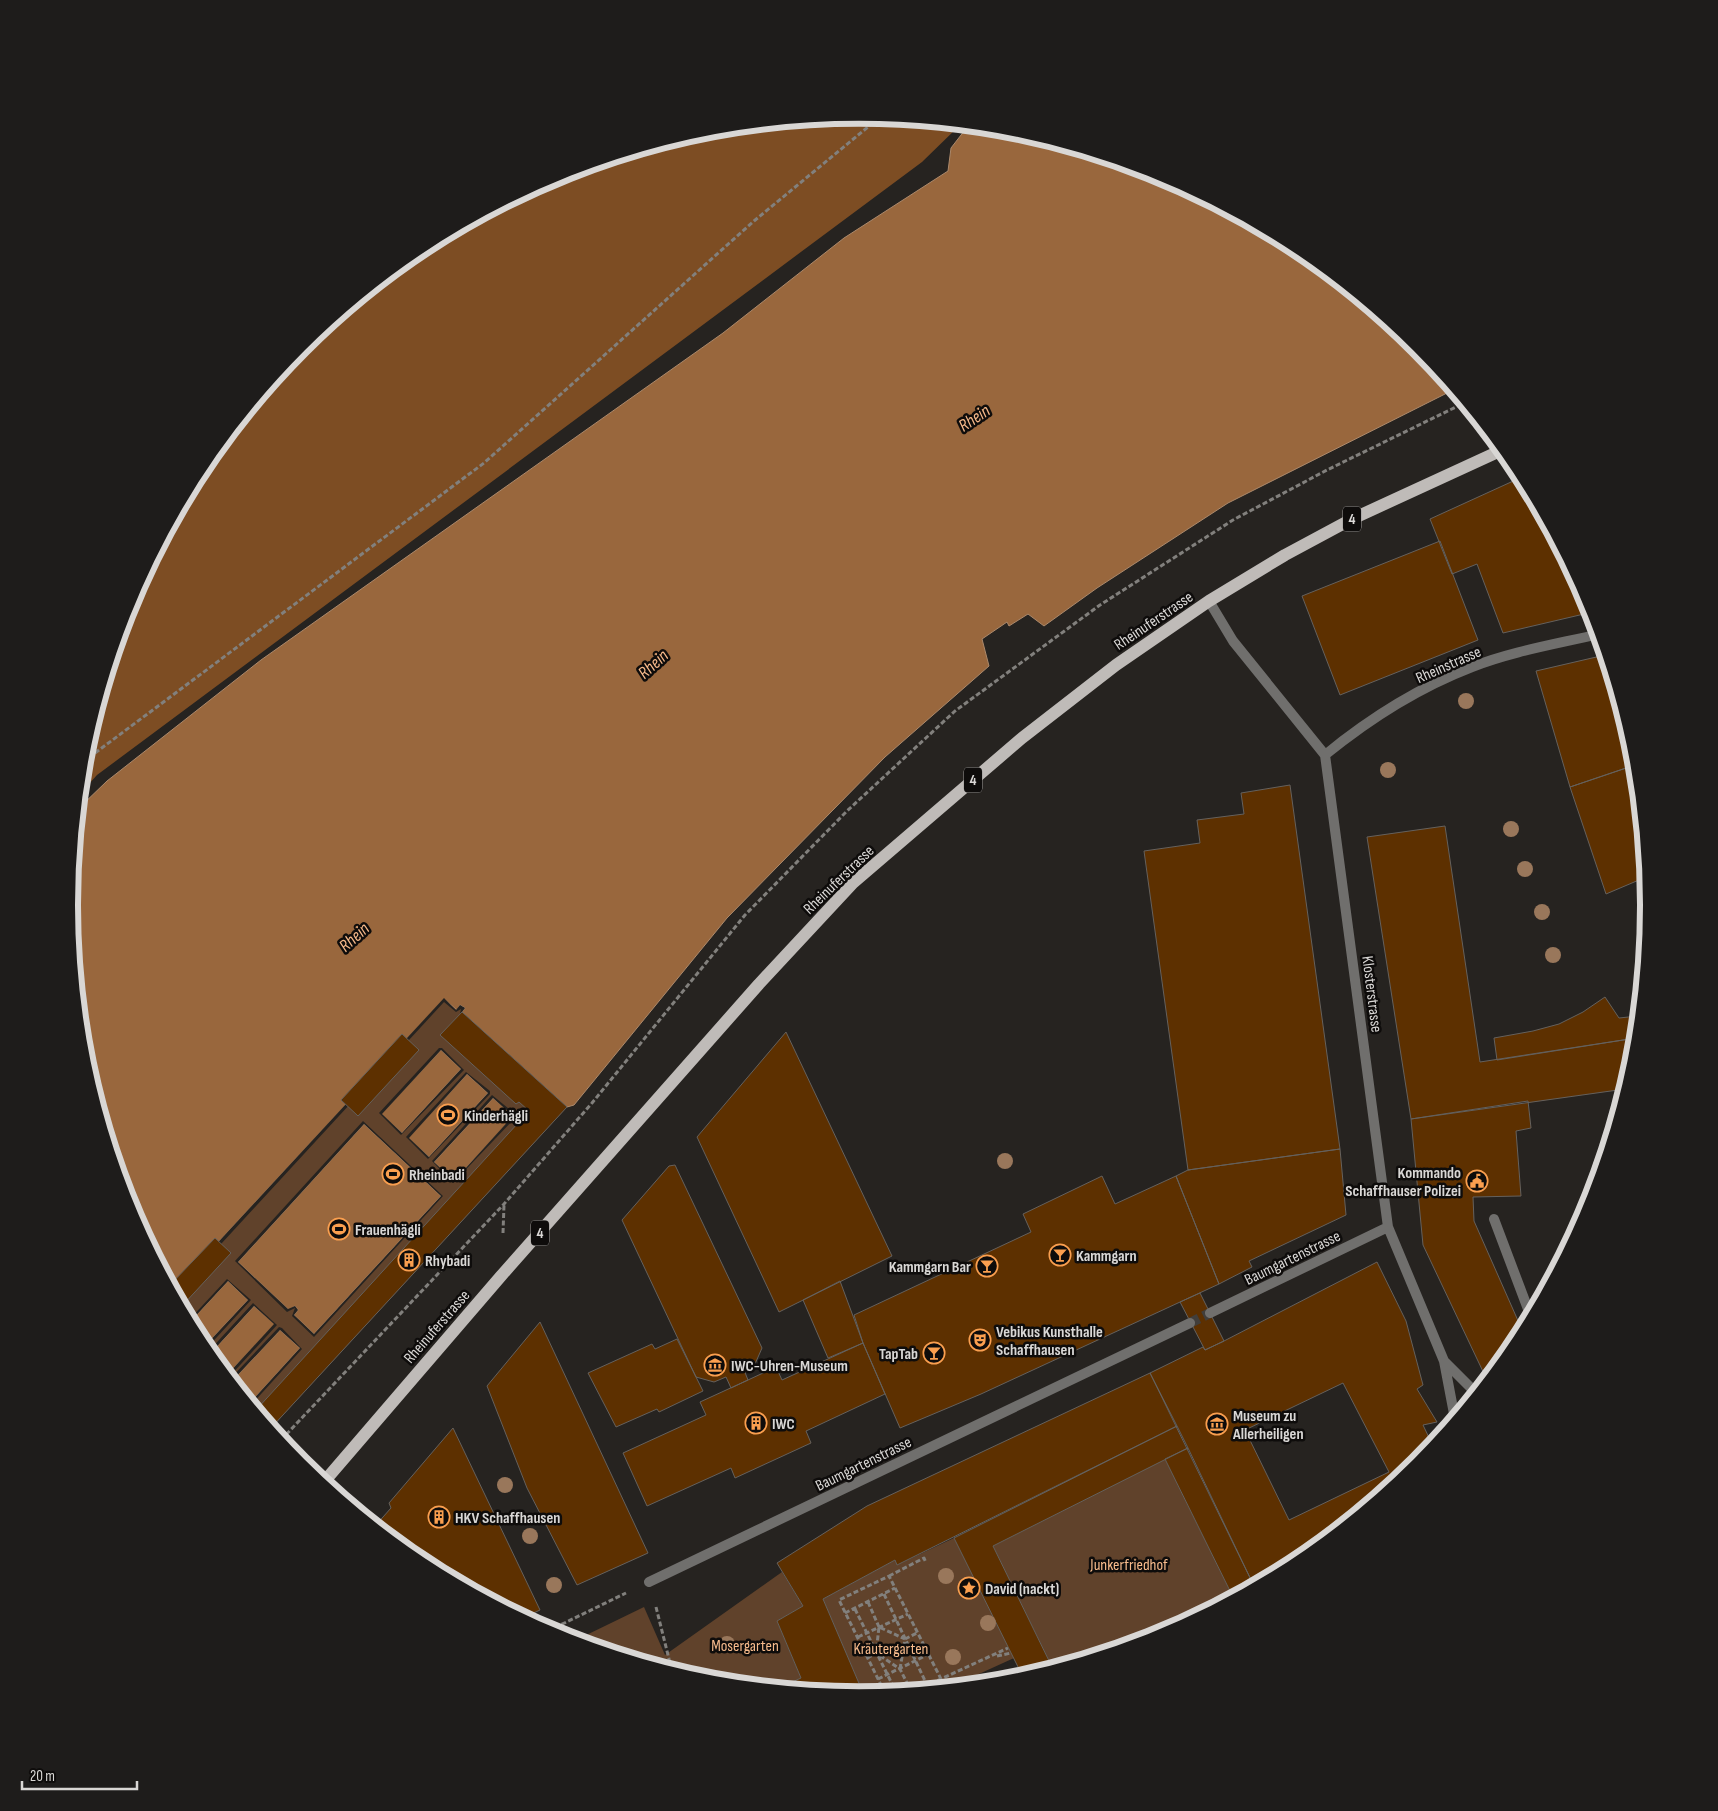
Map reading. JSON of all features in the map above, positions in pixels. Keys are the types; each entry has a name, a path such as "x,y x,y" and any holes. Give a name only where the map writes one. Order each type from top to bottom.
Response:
{"main road":[{"name":"Rheinuferstrasse","path":"327,1478 501,1276 759,984 853,883 1022,738 1116,665 1209,601 1285,555 1352,519 1496,453"}],"street":[{"path":"1209,601 1233,641 1325,755"},
{"name":"Rheinstrasse","path":"1325,755 1349,735 1442,680 1474,666 1517,653 1592,636"},
{"name":"Klosterstrasse","path":"1325,755 1388,1227 1444,1361 1454,1413"},
{"path":"1494,1219 1528,1309"},
{"name":"Baumgartenstrasse","path":"1210,1313 1388,1227"},
{"name":"Baumgartenstrasse","path":"649,1582 1190,1323"},
{"path":"1444,1361 1472,1389"}],"path":[{"path":"93,755 484,463 754,221 871,124"},
{"path":"882,1686 839,1600 924,1558 926,1563"},
{"path":"889,1576 942,1682"},
{"path":"557,1627 649,1582 670,1663"},
{"path":"846,1614 895,1588"},
{"path":"884,1594 926,1683"},
{"path":"868,1602 879,1627 876,1653"},
{"path":"855,1609 893,1686"},
{"path":"858,1638 908,1614"},
{"path":"879,1627 905,1639"},
{"path":"905,1639 917,1633"},
{"path":"900,1669 905,1639"},
{"path":"931,1683 1008,1648"},
{"path":"867,1658 876,1653"},
{"path":"876,1653 900,1669 908,1685"},
{"path":"991,1657 1011,1653"},
{"path":"878,1679 927,1655"}],"green space":[{"name":"Rheinbadi","path":"444,998 460,1005 567,1107 274,1424 209,1340 177,1287"},
{"name":"Junkerfriedhof","path":"1165,1459 1231,1592 1158,1628 1110,1646 1050,1663 993,1546"},
{"name":"Kräutergarten","path":"954,1538 1014,1658 968,1679 910,1685 861,1687 823,1599 895,1560 897,1565"},
{"name":"Mosergarten","path":"782,1572 803,1606 777,1621 801,1678 790,1683 707,1672 657,1660 583,1637 644,1607 665,1655"}],"shaded area":[{"path":"859,124 954,130 922,162 97,775 87,786 104,703 119,654 137,606 158,560 182,515 209,471 271,390 306,353 383,285 468,229 513,205 560,183 608,165 657,151 707,139 757,131 808,126"}],"water":[{"name":"Rhein","path":"964,131 1011,139 1110,165 1158,183 1205,205 1250,229 1335,285 1412,353 1449,392 1228,503 1097,588 1044,626 1028,614 1009,626 1007,622 982,639 989,666 885,757 727,918 574,1105 567,1107 462,1012 465,1008 460,1005 457,1010 444,999 177,1287 137,1205 119,1157 104,1108 93,1058 84,1008 79,957 79,854 84,803 107,781 261,660 723,333 844,238 948,171 951,148"},
{"name":"Kinderhägli","path":"441,1050 461,1069 402,1133 381,1114"},
{"name":"Kinderhägli","path":"467,1074 488,1093 429,1157 408,1138"},
{"name":"Kinderhägli","path":"493,1098 514,1116 454,1181 434,1162"},
{"name":"Frauenhägli","path":"364,1124 441,1196 314,1334 294,1315 298,1310 295,1306 289,1310 238,1262"},
{"path":"228,1281 248,1300 210,1341 195,1317"},
{"path":"254,1306 275,1324 231,1370 215,1348"},
{"path":"280,1330 300,1348 254,1399 236,1377"}],"pier":[{"path":"444,998 456,1010 460,1005 465,1008 462,1012 567,1107 566,1109 460,1014 461,1009 456,1012 444,1002 179,1290 177,1287"},
{"path":"439,1048 442,1048 464,1070 401,1135 379,1113","holes":["441,1050 461,1069 402,1133 382,1114"]},
{"path":"466,1072 490,1091 490,1094 428,1159 406,1137","holes":["467,1074 488,1093 429,1157 409,1138"]},
{"path":"492,1095 515,1114 516,1117 453,1183 432,1161","holes":["493,1098 513,1116 454,1181 434,1162"]},
{"path":"363,1121 443,1196 314,1337 292,1316 295,1308 287,1312 235,1261","holes":["364,1124 441,1196 314,1334 294,1315 298,1310 295,1306 288,1309 238,1262"]},
{"path":"227,1279 251,1300 211,1343 210,1341 248,1300 228,1281 195,1317 194,1315"},
{"path":"253,1303 277,1325 233,1373 231,1370 274,1324 254,1306 215,1348 213,1346"},
{"path":"279,1327 302,1349 255,1401 254,1399 300,1348 280,1330 236,1377 234,1374"}],"building":[{"path":"1515,480 1560,560 1584,614 1503,633 1477,564 1452,574 1430,519"},
{"path":"1440,541 1478,640 1340,695 1302,596"},
{"path":"1600,656 1614,703 1628,768 1570,787 1536,671"},
{"path":"1628,768 1634,803 1640,880 1606,894 1570,787"},
{"path":"1290,785 1340,1149 1188,1170 1144,851 1200,843 1197,820 1244,814 1241,793"},
{"path":"1445,826 1480,1062 1628,1039 1618,1090 1411,1119 1367,837"},
{"path":"1605,997 1619,1018 1632,1017 1628,1039 1497,1060 1494,1038 1559,1024 1583,1012"},
{"name":"Rhybadi","path":"462,1012 567,1107 274,1424 259,1406 529,1111 519,1102 516,1104 440,1035"},
{"path":"786,1032 892,1256 779,1312 697,1137"},
{"path":"402,1034 419,1050 358,1116 341,1100"},
{"path":"1528,1101 1531,1128 1516,1131 1521,1196 1473,1197 1474,1221 1519,1323 1484,1374 1423,1245 1411,1119"},
{"path":"1340,1149 1346,1215 1249,1261 1252,1267 1219,1284 1176,1176 1188,1170"},
{"name":"IWC","path":"675,1165 762,1348 755,1364 744,1370 748,1380 731,1388 726,1377 714,1382 696,1377 622,1220 669,1166"},
{"path":"1102,1176 1115,1204 1176,1176 1219,1284 981,1394 900,1428 863,1343 854,1315 1031,1232 1023,1214"},
{"path":"215,1238 231,1253 186,1302 174,1281"},
{"name":"Museum zu Allerheiligen","path":"1377,1262 1406,1321 1423,1385 1417,1389 1437,1422 1423,1425 1430,1439 1374,1493 1335,1526 1252,1581 1150,1373 1203,1347 1205,1350","holes":["1343,1383 1389,1472 1289,1520 1245,1430"]},
{"path":"840,1281 863,1343 828,1358 803,1300"},
{"path":"1200,1293 1224,1341 1205,1350 1180,1302"},
{"path":"540,1322 648,1553 577,1585 527,1488 487,1386"},
{"path":"677,1339 703,1391 659,1412 657,1409 616,1427 588,1373 652,1344 655,1349"},
{"name":"IWC","path":"863,1343 885,1394 806,1431 811,1443 735,1478 731,1468 647,1506 623,1453 706,1415 700,1402 776,1367 782,1380"},
{"path":"1150,1373 1177,1426 897,1565 895,1560 823,1599 861,1687 790,1683 801,1678 777,1621 803,1606 777,1563 867,1506"},
{"path":"1177,1426 1188,1448 993,1546 1050,1663 1020,1670 954,1538"},
{"name":"HKV Schaffhausen","path":"453,1428 540,1610 531,1614 468,1582 383,1526 378,1522 391,1508 389,1503"},
{"path":"1188,1448 1252,1581 1231,1592 1165,1459"}],"tunnel":[{"path":"1190,1323 1210,1313"}],"place":[{"name":"Kinderhägli","path":"448,1115"},
{"name":"Rheinbadi","path":"393,1174"},
{"name":"Kommando Schaffhauser Polizei","path":"1477,1181"},
{"name":"Frauenhägli","path":"339,1229"},
{"name":"Kammgarn","path":"1060,1255"},
{"name":"Rhybadi","path":"409,1260"},
{"name":"Kammgarn Bar","path":"987,1266"},
{"name":"Vebikus Kunsthalle Schaffhausen","path":"980,1340"},
{"name":"TapTab","path":"934,1353"},
{"name":"IWC-Uhren-Museum","path":"715,1365"},
{"name":"IWC","path":"756,1423"},
{"name":"Museum zu Allerheiligen","path":"1217,1424"},
{"name":"HKV Schaffhausen","path":"439,1517"},
{"name":"David (nackt)","path":"969,1588"}]}
